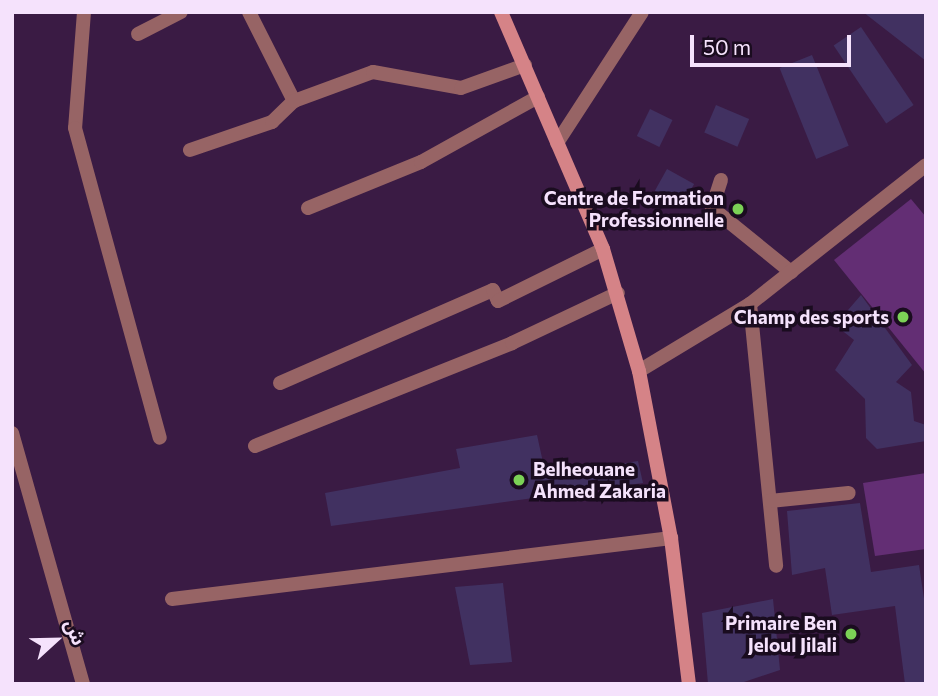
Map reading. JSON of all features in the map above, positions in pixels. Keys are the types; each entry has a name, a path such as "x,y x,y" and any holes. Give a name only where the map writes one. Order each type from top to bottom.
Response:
{"main road":[{"path":"501,12 603,250 618,293 639,371 671,538 689,684"}],"street":[{"path":"84,12 75,128 160,438"},
{"path":"138,34 181,12"},
{"path":"249,12 294,101"},
{"path":"557,143 642,12"},
{"path":"190,150 272,122 294,101 373,72 461,88 525,65"},
{"path":"308,208 421,162 538,97"},
{"path":"639,371 750,304 926,165"},
{"path":"721,180 712,208 791,272"},
{"path":"280,383 493,290 498,301 603,250"},
{"path":"255,446 512,343 618,293"},
{"path":"750,304 776,566"},
{"path":"12,433 83,684"},
{"path":"770,501 849,493"},
{"path":"172,599 671,538"}],"shaded area":[{"name":"Champ des sports","path":"911,199 926,217 926,374 834,260"},
{"path":"926,473 926,549 875,556 863,483"}],"building":[{"path":"863,12 926,12 926,61"},
{"path":"861,27 914,105 886,123 834,45"},
{"path":"812,55 849,146 816,159 780,68"},
{"path":"716,105 749,119 737,147 704,133"},
{"path":"650,109 672,120 659,147 637,136"},
{"path":"667,169 694,184 682,206 655,191"},
{"path":"861,295 912,365 896,382 911,392 914,421 926,425 926,441 877,449 866,438 865,399 835,370 854,340 835,325"},
{"name":"Belheouane Ahmed Zakaria","path":"537,435 546,476 638,461 643,483 331,526 325,493 460,468 456,449"},
{"path":"860,503 871,572 919,565 926,612 926,684 905,684 895,606 832,615 825,568 792,575 787,511"},
{"path":"503,583 512,662 470,665 455,587"},
{"path":"773,599 780,670 738,684 708,684 702,613"}],"place":[{"name":"Centre de Formation Professionnelle","path":"738,209"},
{"name":"Champ des sports","path":"903,317"},
{"name":"Belheouane Ahmed Zakaria","path":"519,480"},
{"name":"Primaire Ben Jeloul Jilali","path":"851,634"}]}
